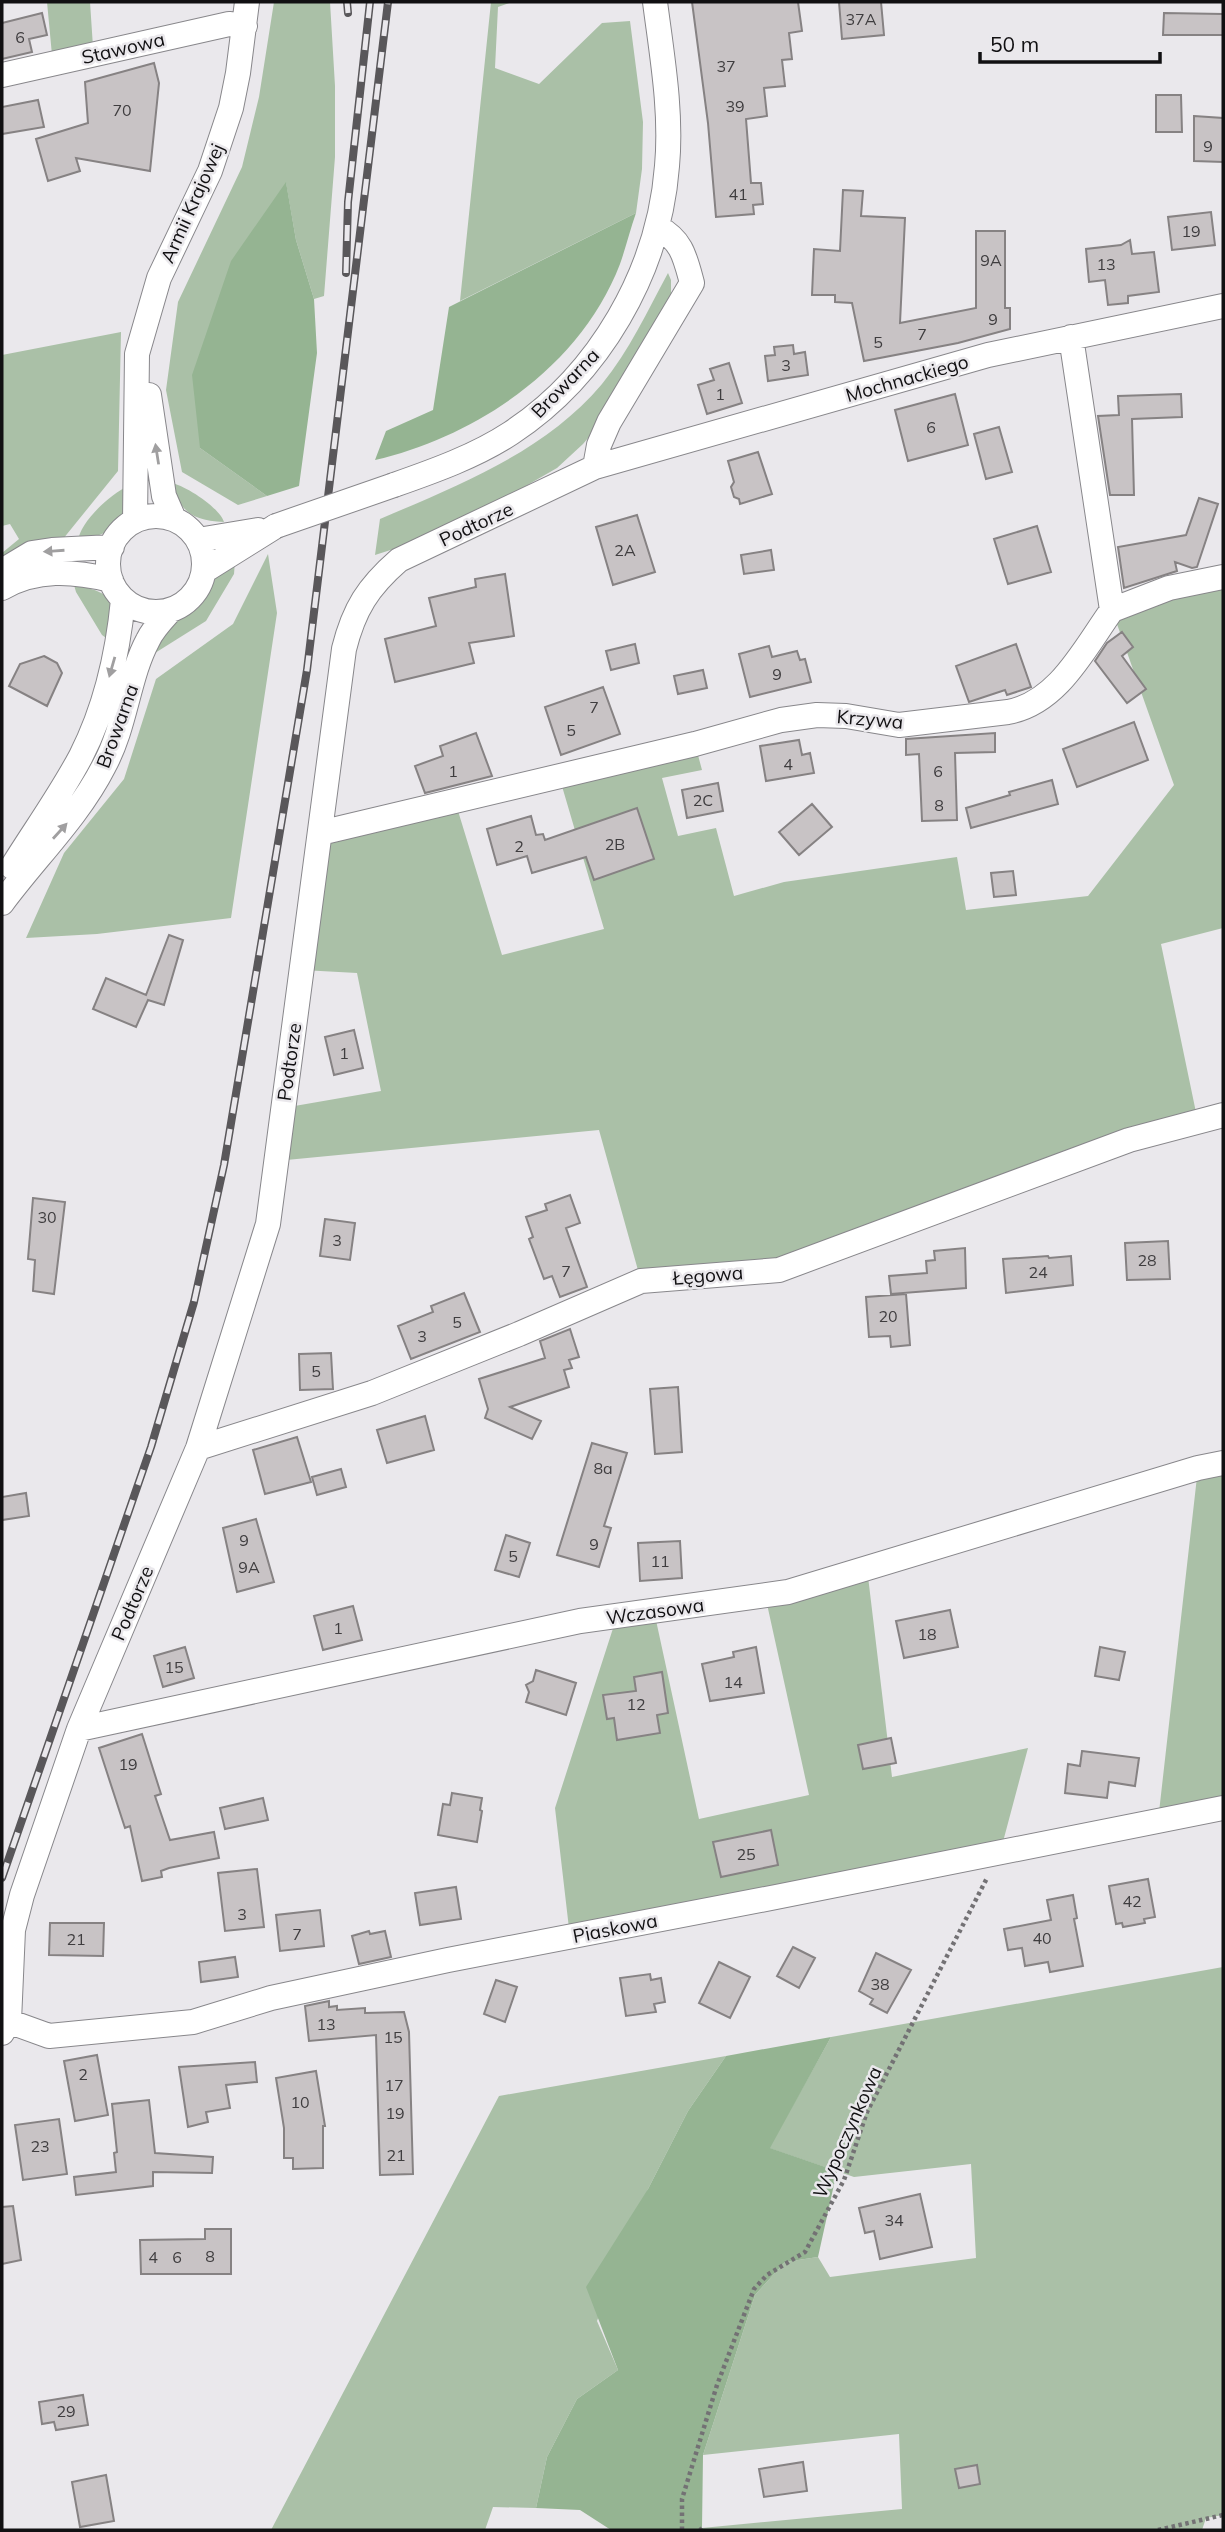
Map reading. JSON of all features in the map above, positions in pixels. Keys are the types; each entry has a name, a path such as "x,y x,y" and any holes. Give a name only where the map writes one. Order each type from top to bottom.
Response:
{"street":[{"name":"Browarna","path":"198,540 276,526 432,472 508,435 559,395 586,366 608,335 643,271 657,227 667,168 668,141 664,70 655,2"},
{"name":"Stawowa","path":"2,75 229,24 246,14"},
{"name":"Armii Krajowej","path":"135,521 137,354 159,278 211,171 231,108 246,14"},
{"path":"595,467 599,445 609,422 692,283 678,244 671,234 657,227"},
{"name":"Mochnackiego","path":"595,467 988,355 1223,306"},
{"name":"Armii Krajowej","path":"147,321 152,422 164,496 174,519"},
{"path":"1071,337 1112,610 1168,588 1223,577"},
{"name":"Podtorze","path":"4,2024 13,1930 22,1895 79,1729 198,1448 268,1224 344,649 351,623 363,598 379,578 399,560 595,467"},
{"path":"2,588 19,579 68,572 117,590 145,611 171,610 183,604 201,584 204,555 192,531 174,519 152,516 135,521 121,531 112,547 108,564 117,590"},
{"name":"Browarna","path":"204,571 276,526"},
{"path":"2,571 32,554 52,550 112,547"},
{"name":"Browarna","path":"2,892 11,868 81,755 89,736 116,651 117,590"},
{"name":"Browarna","path":"2,903 33,862 72,818 105,765 120,729 148,638 171,610"},
{"name":"Krzywa","path":"320,833 695,744 781,720 836,715 899,725 1025,709 1042,699 1063,679 1112,610"},
{"name":"Łęgowa","path":"198,1448 372,1393 519,1334 640,1281 779,1269 1129,1140 1223,1115"},
{"name":"Wczasowa","path":"79,1729 580,1621 788,1592 1223,1463"},
{"name":"Piaskowa","path":"4,2024 49,2036 193,2022 271,1998 435,1963 1223,1808"}],"path":[{"name":"Wypoczynkowa","path":"682,2530 682,2499 717,2385 754,2289 767,2275 805,2252 844,2180 867,2112 1000,1853"},
{"path":"1158,2530 1223,2515"}],"green space":[{"path":"47,2 90,2 93,47 52,55"},
{"path":"274,2 330,2 335,86 335,157 324,296 314,299 296,240 286,183 200,448 267,496 238,505 182,472 166,390 178,302 242,167 259,97"},
{"path":"491,2 512,2 498,7 495,68 539,84 602,23 630,21 643,122 642,169 636,213 460,301"},
{"path":"286,182 296,240 314,299 317,353 299,486 267,496 200,448 192,375 231,261"},
{"path":"636,213 620,264 602,301 580,334 552,365 522,391 451,434 414,449 375,460 386,431 433,410 449,307"},
{"path":"668,273 671,294 600,424 583,444 557,468 524,487 403,546 375,555 380,519 470,479 528,448 579,408 602,384 621,358"},
{"path":"121,332 118,471 63,539 2,563 2,553 19,539 10,524 2,526 2,355"},
{"path":"171,483 201,498 216,510 224,522 203,519 189,513 179,501"},
{"path":"128,486 128,506 119,522 100,535 78,542 84,526 97,510"},
{"path":"268,554 277,613 231,918 97,934 26,938 64,853 124,779 156,679 233,624"},
{"path":"235,561 234,574 206,621 155,653 155,642 171,625 197,609 215,579"},
{"path":"1223,577 1223,928 1161,944 1198,1122 779,1270 641,1281 599,1130 276,1161 283,1108 381,1091 357,973 302,970 320,833 455,801 502,955 604,929 559,776 695,744 702,770 662,778 678,836 716,828 734,896 784,882 957,857 966,910 1088,896 1174,785 1112,610"},
{"path":"74,585 98,591 109,600 112,616 109,640 102,635"},
{"path":"1223,1463 1223,1808 1158,1821 1198,1468"},
{"path":"867,1568 892,1777 1028,1748 1000,1853 570,1937 555,1808 617,1616 654,1611 699,1819 809,1795 765,1595"},
{"path":"1223,1967 1223,2515 1206,2518 1202,2530 700,2530 902,2509 899,2434 703,2455 755,2295 785,2262 818,2257 830,2277 976,2258 971,2164 854,2177 769,2148 831,2037"},
{"path":"831,2037 770,2148 837,2171 818,2257 785,2262 755,2295 703,2455 702,2528 611,2530 580,2510 536,2508 547,2457 577,2399 618,2370 586,2287 648,2189 688,2111 726,2056"},
{"path":"726,2056 688,2111 648,2189 597,2321 618,2370 577,2399 547,2457 536,2508 493,2507 485,2530 271,2530 499,2096"}],"building":[{"path":"692,2 798,2 802,31 789,33 792,59 782,60 785,86 764,88 767,116 746,119 751,183 761,183 763,204 753,205 754,214 716,217 708,123"},
{"path":"839,2 881,2 884,35 842,39"},
{"path":"42,13 47,35 29,39 32,52 2,59 2,23"},
{"path":"1164,13 1223,14 1223,35 1163,35"},
{"path":"154,63 159,83 150,171 76,158 80,171 48,181 36,139 88,123 85,82"},
{"path":"1156,95 1181,95 1182,132 1156,132"},
{"path":"38,100 44,127 2,134 2,107"},
{"path":"1194,116 1223,118 1223,162 1194,161"},
{"path":"843,190 863,191 861,216 905,218 900,323 976,308 976,231 1005,231 1005,308 1010,308 1010,329 958,343 864,361 852,303 835,302 835,295 812,295 814,249 840,251"},
{"path":"1211,212 1215,245 1172,250 1168,217"},
{"path":"1130,240 1132,254 1154,252 1159,292 1128,296 1128,303 1108,305 1105,280 1089,282 1086,249 1121,245"},
{"path":"793,345 794,354 805,352 808,375 768,381 765,356 775,355 774,347"},
{"path":"729,363 742,403 707,414 698,385 714,380 710,369"},
{"path":"955,394 968,445 908,461 895,410"},
{"path":"1181,394 1182,417 1132,419 1134,495 1110,495 1098,416 1119,415 1118,396"},
{"path":"999,427 1012,472 986,479 974,434"},
{"path":"758,452 772,494 740,504 731,487 734,482 728,461"},
{"path":"1199,498 1218,504 1197,567 1175,562 1177,571 1124,588 1118,547 1186,535"},
{"path":"637,515 655,572 613,585 596,527"},
{"path":"1037,526 1051,572 1008,584 994,539"},
{"path":"771,550 774,570 744,574 741,555"},
{"path":"505,574 514,636 469,643 474,663 395,682 385,639 436,626 429,598 476,587 475,579"},
{"path":"1122,632 1133,647 1122,656 1146,689 1127,703 1095,661 1107,643"},
{"path":"635,644 639,663 611,670 606,651"},
{"path":"1016,644 1031,687 1007,695 1005,690 969,702 956,666"},
{"path":"769,646 772,657 797,651 800,660 805,659 811,682 750,697 739,654"},
{"path":"44,656 57,663 62,673 47,706 9,686 20,664"},
{"path":"703,670 707,688 678,694 674,676"},
{"path":"603,687 620,734 561,755 545,707"},
{"path":"1134,722 1148,760 1077,787 1063,749"},
{"path":"476,733 492,776 425,793 415,766 443,756 440,746"},
{"path":"995,733 995,752 955,753 957,820 922,821 919,754 906,755 906,739"},
{"path":"799,740 802,755 810,753 814,773 766,781 760,746"},
{"path":"1052,780 1058,804 971,828 966,808"},
{"path":"718,783 723,811 687,818 682,790"},
{"path":"812,804 832,827 799,855 779,832"},
{"path":"637,808 654,859 594,880 586,857 532,873 527,856 497,865 487,829 531,816 536,835 543,834 545,840"},
{"path":"1013,871 1016,895 994,897 991,873"},
{"path":"169,935 183,940 164,1005 148,1000 136,1027 93,1009 106,978 146,995"},
{"path":"354,1030 363,1068 334,1075 325,1037"},
{"path":"570,1195 580,1223 566,1228 587,1287 560,1297 552,1276 544,1279 529,1239 533,1237 526,1217 547,1210 545,1204"},
{"path":"33,1198 65,1202 54,1294 33,1291 35,1260 28,1259"},
{"path":"325,1219 355,1223 350,1260 320,1256"},
{"path":"1168,1241 1170,1279 1127,1280 1125,1243"},
{"path":"965,1248 966,1288 891,1294 889,1276 927,1273 926,1261 935,1260 934,1251"},
{"path":"1071,1256 1073,1285 1006,1293 1003,1259"},
{"path":"464,1293 480,1332 411,1359 398,1326 433,1312 431,1306"},
{"path":"906,1294 910,1345 891,1347 890,1336 869,1337 866,1297"},
{"path":"570,1329 579,1357 569,1360 572,1368 564,1370 569,1387 510,1407 541,1421 532,1439 485,1418 488,1409 479,1379 545,1358 540,1341"},
{"path":"331,1353 333,1389 300,1390 299,1354"},
{"path":"678,1387 682,1452 655,1454 650,1389"},
{"path":"425,1416 434,1450 387,1463 377,1430"},
{"path":"297,1437 311,1482 265,1494 253,1450"},
{"path":"592,1443 627,1453 604,1526 611,1528 599,1567 557,1555"},
{"path":"341,1469 346,1487 317,1495 312,1477"},
{"path":"26,1493 29,1516 2,1520 2,1497"},
{"path":"256,1519 274,1582 237,1592 223,1528"},
{"path":"506,1535 530,1543 519,1577 495,1570"},
{"path":"680,1541 682,1578 640,1581 638,1543"},
{"path":"353,1606 362,1640 323,1650 314,1616"},
{"path":"950,1610 958,1647 904,1658 896,1621"},
{"path":"185,1647 194,1678 163,1687 154,1656"},
{"path":"756,1647 764,1693 710,1701 702,1664 734,1657 733,1652"},
{"path":"1100,1647 1125,1652 1119,1680 1095,1676"},
{"path":"536,1670 576,1683 566,1715 526,1702 529,1692 526,1685 533,1681"},
{"path":"662,1672 668,1713 657,1715 660,1733 617,1740 614,1718 607,1719 603,1695 636,1691 634,1677"},
{"path":"142,1734 161,1794 155,1796 170,1840 214,1832 219,1858 169,1868 161,1871 162,1877 142,1881 130,1826 125,1828 99,1748"},
{"path":"891,1738 896,1763 863,1769 858,1745"},
{"path":"1082,1751 1139,1758 1135,1786 1109,1782 1107,1798 1065,1793 1068,1764 1080,1766"},
{"path":"452,1793 482,1798 477,1842 438,1835 443,1804 450,1805"},
{"path":"263,1798 268,1820 225,1829 220,1808"},
{"path":"771,1830 778,1865 721,1877 713,1842"},
{"path":"257,1869 264,1927 225,1931 218,1873"},
{"path":"1148,1879 1155,1917 1144,1919 1145,1923 1123,1927 1122,1923 1116,1924 1109,1886"},
{"path":"456,1887 461,1919 420,1925 415,1893"},
{"path":"1073,1895 1077,1918 1074,1919 1083,1966 1050,1972 1048,1962 1025,1966 1022,1948 1008,1950 1004,1929 1051,1920 1047,1900"},
{"path":"320,1910 324,1946 280,1951 276,1915"},
{"path":"50,1923 104,1923 103,1956 49,1955"},
{"path":"369,1931 370,1934 385,1931 391,1957 359,1964 352,1936"},
{"path":"793,1947 815,1958 799,1988 777,1976"},
{"path":"876,1953 911,1970 887,2013 870,2004 873,1999 859,1991"},
{"path":"235,1957 238,1977 201,1982 199,1962"},
{"path":"719,1962 750,1977 730,2018 699,2003"},
{"path":"650,1974 651,1980 661,1978 665,2002 654,2004 656,2012 626,2016 620,1978"},
{"path":"496,1980 517,1987 505,2022 484,2014"},
{"path":"329,2001 329,2007 337,2006 337,2010 365,2008 365,2013 404,2012 409,2032 413,2174 380,2175 376,2035 309,2041 305,2006"},
{"path":"97,2055 108,2115 75,2121 64,2061"},
{"path":"255,2062 257,2082 226,2085 230,2108 206,2112 208,2122 188,2127 179,2067"},
{"path":"316,2071 325,2126 323,2168 293,2169 293,2158 284,2158 284,2128 276,2078"},
{"path":"149,2100 155,2153 213,2157 212,2173 153,2172 153,2186 76,2195 74,2177 116,2172 114,2153 117,2152 112,2104"},
{"path":"59,2119 67,2174 23,2180 15,2125"},
{"path":"920,2194 932,2247 880,2259 874,2231 865,2233 859,2208"},
{"path":"13,2206 21,2260 2,2264 2,2207"},
{"path":"205,2229 231,2229 231,2274 141,2274 140,2240 205,2239"},
{"path":"83,2395 88,2425 56,2430 54,2422 42,2424 39,2402"},
{"path":"803,2462 807,2491 764,2497 759,2469"},
{"path":"977,2465 980,2484 959,2488 955,2469"},
{"path":"106,2475 114,2521 80,2527 72,2482"}],"railway":[{"path":"347,2 348,13"},
{"path":"346,273 348,202 370,2"},
{"path":"2,1878 151,1447 194,1302 224,1165 307,670 388,2"}]}
